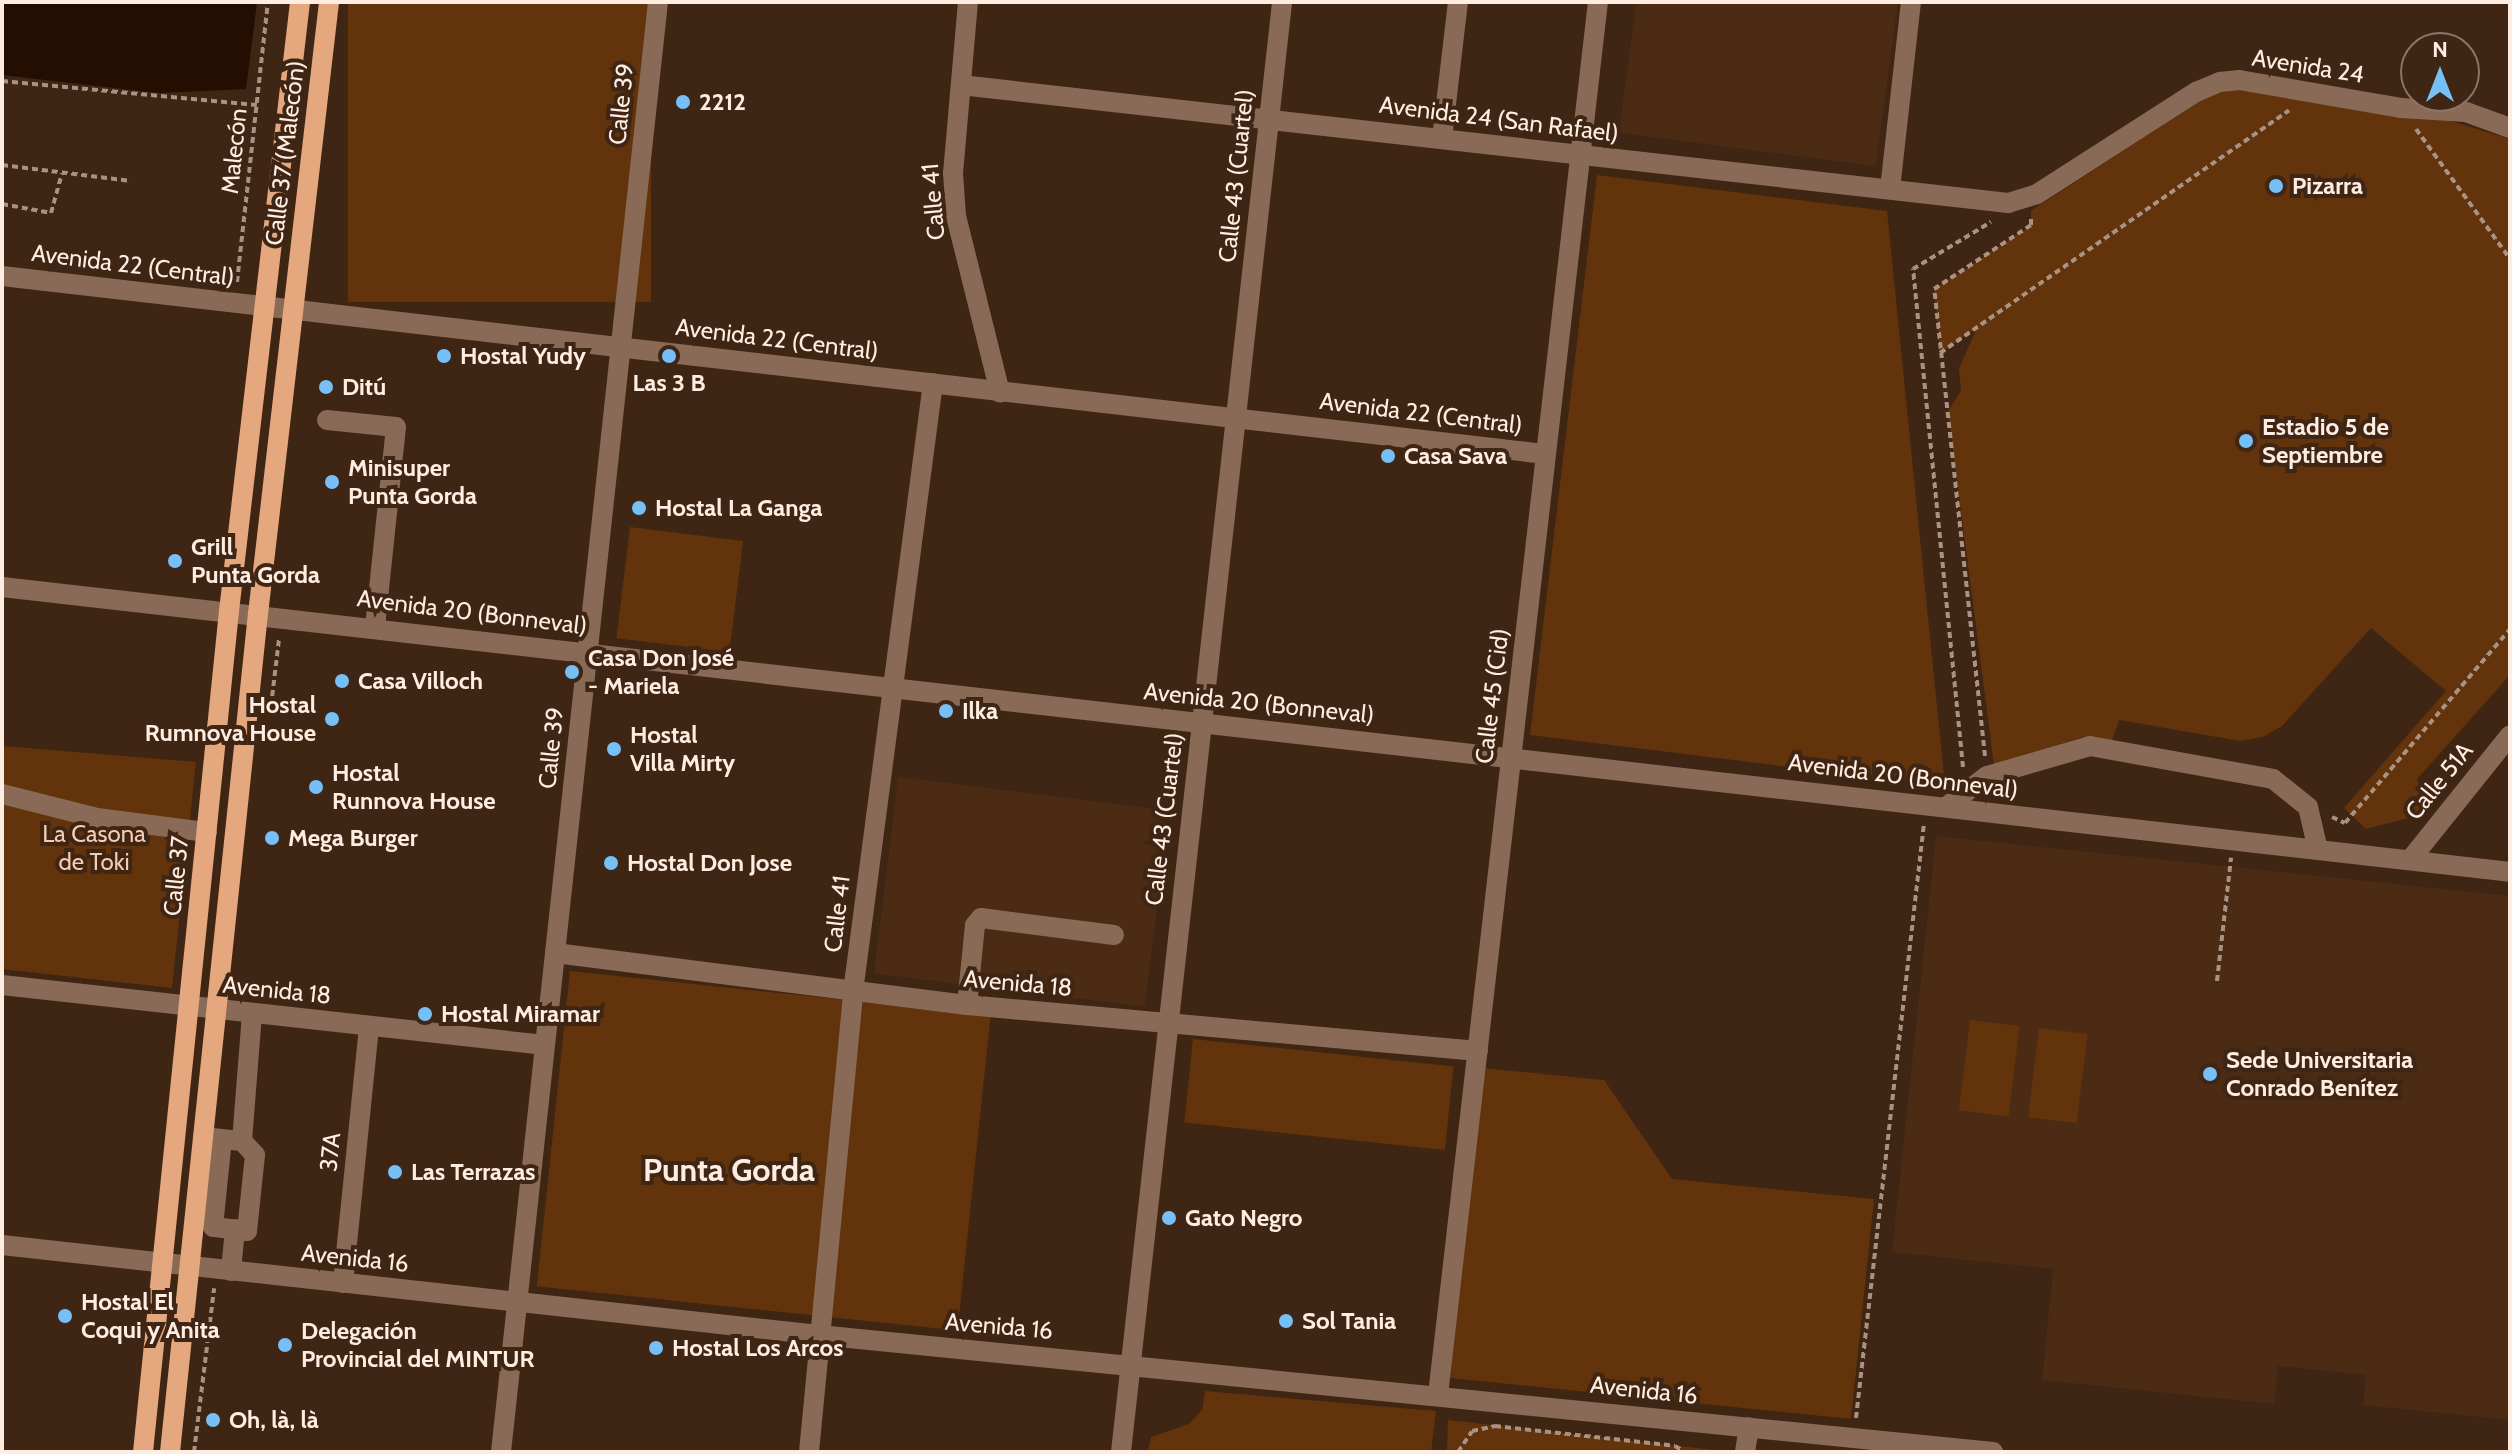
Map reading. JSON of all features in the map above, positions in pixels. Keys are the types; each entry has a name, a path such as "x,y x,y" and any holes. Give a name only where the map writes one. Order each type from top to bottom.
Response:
{"main road":[{"name":"Calle 37 (Malecón)","path":"265,307 300,2"},
{"name":"Calle 37 (Malecón)","path":"293,310 329,2"},
{"name":"Calle 37","path":"143,1452 229,611 265,307"},
{"path":"170,1452 189,1267 222,1139 216,1009 293,310"}],"street":[{"name":"Calle 39","path":"501,1452 658,2"},
{"name":"Calle 41","path":"968,2 953,173 956,216 1000,393"},
{"name":"Calle 43 (Cuartel)","path":"1121,1452 1165,1022 1202,722 1282,2"},
{"path":"1442,138 1458,2"},
{"name":"Calle 45 (Cid)","path":"1438,1395 1598,2"},
{"path":"1890,189 1911,2"},
{"name":"Avenida 24","path":"2030,198 2196,92 2220,82 2314,92 2400,108"},
{"name":"Avenida 24 (San Rafael)","path":"961,85 2008,203 2030,198"},
{"name":"Avenida 24","path":"2466,112 2510,128"},
{"name":"Avenida 22 (Central)","path":"2,276 1546,454"},
{"name":"Calle 41","path":"809,1452 853,992 933,383"},
{"path":"327,420 396,427 375,627"},
{"name":"Avenida 20 (Bonneval)","path":"2,587 2510,872"},
{"name":"Calle 51A","path":"2410,860 2510,735"},
{"path":"1936,806 1987,776 2090,746 2273,779 2308,807 2318,850"},
{"path":"2,794 97,818 207,832"},
{"path":"967,1005 975,925 981,918 1114,935"},
{"name":"Avenida 18","path":"555,953 967,1005 1478,1051"},
{"name":"Avenida 18","path":"2,985 545,1045"},
{"path":"222,1139 255,1155 247,1231 213,1227 222,1139 252,1013"},
{"name":"37A","path":"343,1283 369,1026"},
{"path":"223,1270 235,1229"},
{"name":"Avenida 16","path":"2,1245 819,1335 1993,1452"},
{"path":"1745,1452 1749,1427"}],"path":[{"name":"Malecón","path":"235,303 268,2"},
{"path":"2,81 257,105"},
{"path":"1940,353 2314,92"},
{"path":"2404,112 2510,259"},
{"path":"2,165 131,181"},
{"path":"2,204 51,213 62,173"},
{"path":"1966,789 1913,269 2030,198 2031,225 1934,289 1987,776"},
{"path":"2308,807 2345,823 2510,629"},
{"path":"1854,1438 1936,806"},
{"path":"2217,981 2233,840"},
{"path":"194,1452 223,1270"},
{"path":"1458,1452 1472,1431 1495,1426 1675,1446 1685,1452"}],"shaded area":[{"path":"2,2 257,2 246,89 158,93 2,75"},
{"path":"1636,2 1898,2 1876,166 1619,133"},
{"path":"898,777 1169,810 1145,1007 874,974"},
{"name":"Sede Universitaria Conrado Benítez","path":"1936,836 2510,896 2510,1420 2363,1405 2366,1375 2278,1366 2274,1404 2042,1380 2053,1269 1892,1252"}],"green space":[{"path":"348,2 651,2 651,302 348,302"},
{"name":"Estadio 5 de Septiembre","path":"2238,89 2447,120 2510,139 2510,675 2417,779 2427,813 2366,829 2344,808 2446,691 2371,628 2282,726 2263,737 2240,741 2119,720 2112,741 2082,737 1994,765 1948,411 1961,391 1959,368 1977,328 1940,353 1934,289 2031,225 2031,211 2209,95"},
{"path":"1597,175 1887,211 1945,786 1530,735"},
{"path":"630,527 743,541 730,652 616,638"},
{"name":"La Casona de Toki","path":"2,746 196,762 172,988 2,969"},
{"path":"570,971 991,1015 958,1330 537,1286"},
{"path":"1970,1020 2020,1026 2009,1116 1959,1110"},
{"path":"2039,1028 2088,1034 2077,1123 2028,1117"},
{"path":"1193,1039 1454,1066 1445,1150 1184,1123"},
{"path":"1483,1068 1604,1080 1672,1179 1874,1199 1851,1419 1450,1378"},
{"path":"1205,1391 1436,1411 1431,1452 1148,1452 1151,1437 1189,1424 1202,1410"},
{"path":"1448,1420 1723,1451 1732,1452 1447,1452"}],"place":[{"name":"2212","path":"683,102"},
{"name":"Pizarra","path":"2276,186"},
{"name":"Hostal Yudy","path":"444,356"},
{"name":"Las 3 B","path":"669,356"},
{"name":"Ditú","path":"326,387"},
{"name":"Estadio 5 de Septiembre","path":"2246,441"},
{"name":"Casa Sava","path":"1388,456"},
{"name":"Minisuper Punta Gorda","path":"332,482"},
{"name":"Hostal La Ganga","path":"639,508"},
{"name":"Grill Punta Gorda","path":"175,561"},
{"name":"Casa Don José - Mariela","path":"572,672"},
{"name":"Casa Villoch","path":"342,681"},
{"name":"Ilka","path":"946,711"},
{"name":"Hostal Rumnova House","path":"332,719"},
{"name":"Hostal Villa Mirty","path":"614,749"},
{"name":"Hostal Runnova House","path":"316,787"},
{"name":"Mega Burger","path":"272,838"},
{"name":"Hostal Don Jose","path":"611,863"},
{"name":"Hostal Miramar","path":"425,1014"},
{"name":"Sede Universitaria Conrado Benítez","path":"2210,1074"},
{"name":"Las Terrazas","path":"395,1172"},
{"name":"Gato Negro","path":"1169,1218"},
{"name":"Hostal El Coqui y Anita","path":"65,1316"},
{"name":"Sol Tania","path":"1286,1321"},
{"name":"Delegación Provincial del MINTUR","path":"285,1345"},
{"name":"Hostal Los Arcos","path":"656,1348"},
{"name":"Oh, là, là","path":"213,1420"}],"district":[{"name":"Punta Gorda","path":"729,1170"}]}
